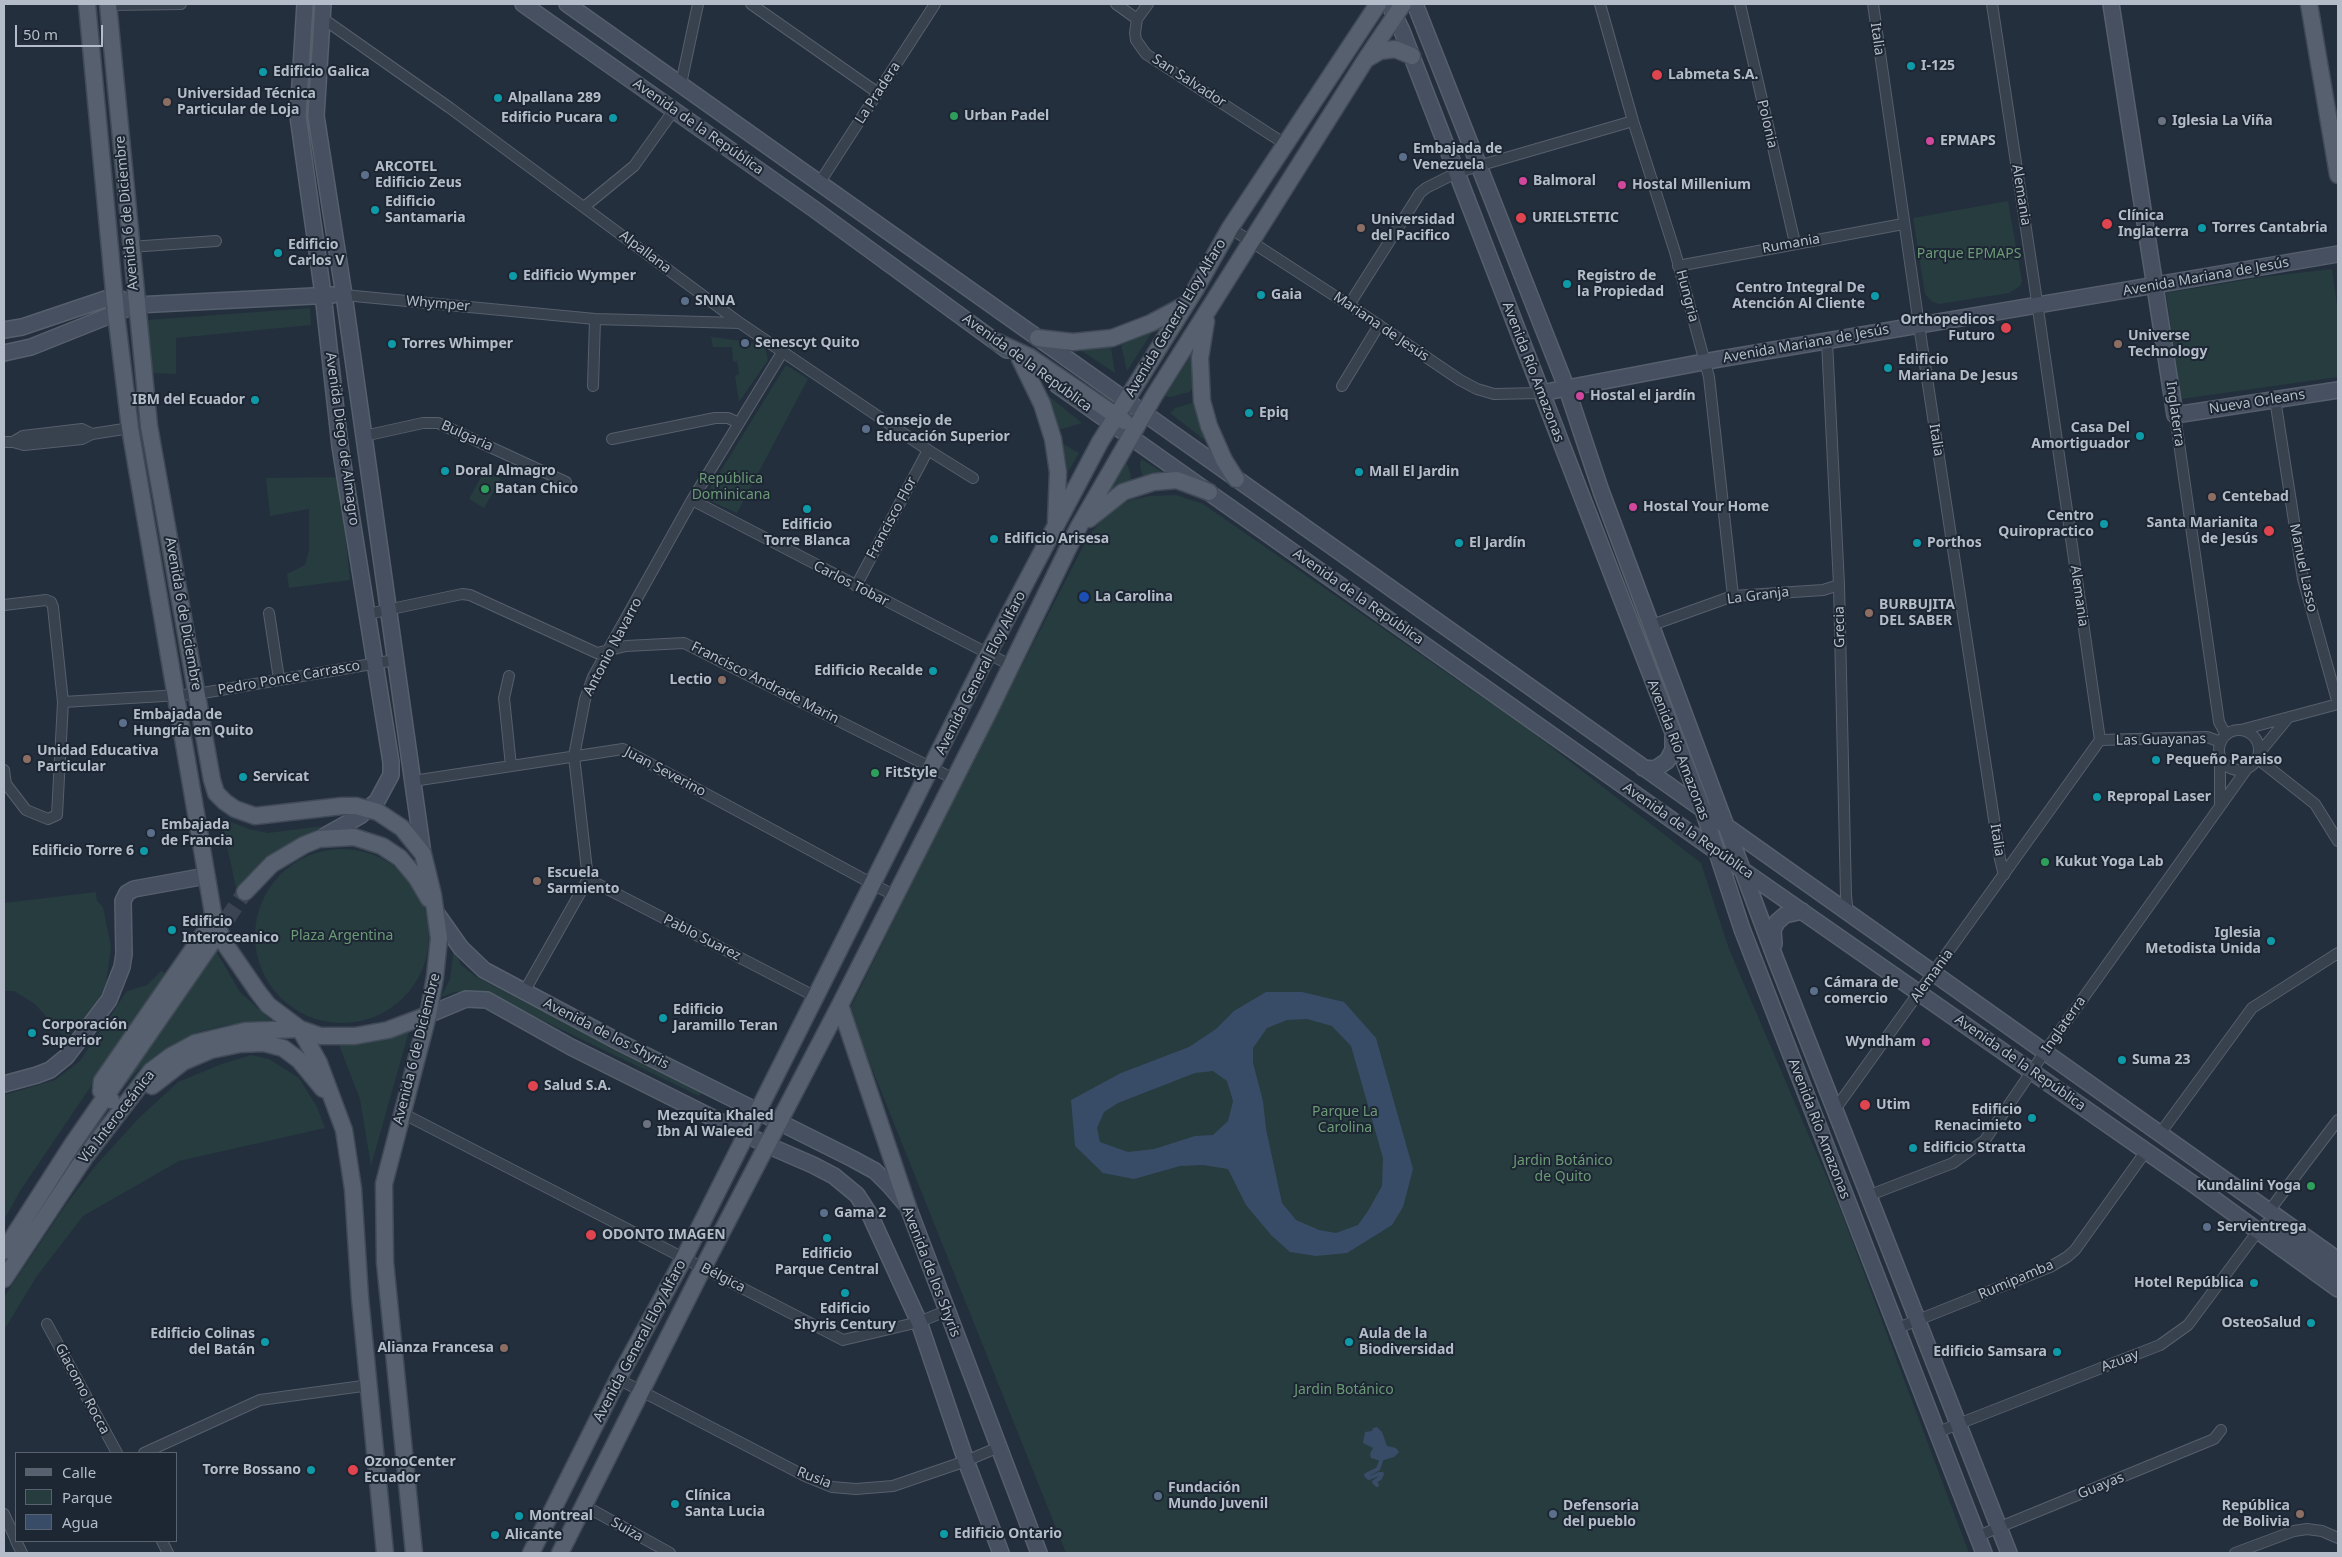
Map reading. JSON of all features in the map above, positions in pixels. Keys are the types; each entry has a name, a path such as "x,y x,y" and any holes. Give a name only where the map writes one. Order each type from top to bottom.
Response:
{"main road":[{"name":"Avenida 6 de Diciembre","path":"87,4 114,296 130,428 214,919 225,944 258,992 282,1016 300,1029 319,1063 344,1130 353,1189 360,1298 385,1553"},
{"name":"Avenida 6 de Diciembre","path":"108,4 130,247 150,426 212,780 216,793 235,810 255,816 356,806 392,819 412,839 423,854 437,914 438,958 428,1015 384,1184 384,1257 414,1553"},
{"name":"Avenida Diego de Almagro","path":"305,4 298,116 323,294 340,446 391,762 390,775 385,788 369,810 319,839"},
{"name":"Avenida de la República","path":"523,4 822,214 1020,359 1114,420 1130,436 1744,871 2196,1186 2338,1289"},
{"name":"Avenida de la República","path":"567,4 2205,1168 2338,1260"},
{"path":"1362,27 1366,4"},
{"name":"Avenida General Eloy Alfaro","path":"531,1553 618,1379 684,1258 988,654 1114,420 1230,228 1378,4"},
{"name":"Avenida Río Amazonas","path":"1415,4 1567,389 1601,491 1776,960 1960,1423 2009,1553"},
{"name":"Inglaterra","path":"2111,4 2175,414"},
{"path":"2309,4 2338,175"},
{"name":"Avenida General Eloy Alfaro","path":"560,1553 703,1268 840,1005 1012,666 1078,528 1130,436 1366,60 1396,8"},
{"name":"Avenida Río Amazonas","path":"1396,8 1456,173 1703,810 1742,929 1984,1553"},
{"name":"Avenida Diego de Almagro","path":"323,11 316,116 344,295 423,854"},
{"path":"1366,60 1380,51 1395,49 1412,56"},
{"name":"Avenida Mariana de Jesús","path":"1541,393 1704,362 2338,254"},
{"name":"Whymper","path":"4,353 31,347 136,305 323,294 344,295"},
{"name":"Whymper","path":"114,296 136,305"},
{"path":"4,330 114,296"},
{"path":"1038,338 1073,342 1112,338 1151,323 1185,305"},
{"path":"1206,316 1200,358 1202,401 1214,439 1236,479"},
{"path":"997,342 1030,356 1114,420 1129,422 1144,414"},
{"path":"1020,359 1042,404 1056,455 1058,481 1055,530"},
{"name":"Nueva Orleans","path":"2175,414 2338,390"},
{"path":"1078,528 1101,507 1122,492 1154,482 1177,480 1209,492"},
{"path":"1643,768 1655,769 1667,761 1673,750 1673,735"},
{"path":"245,892 281,858 319,839 354,837 382,846 409,867 437,914"},
{"path":"4,1084 50,1070 66,1057 95,1022 109,1000 122,967 124,954 123,901 127,893 134,889 206,876"},
{"path":"1776,960 1773,936 1774,926 1786,915 1802,911"},
{"name":"Avenida de los Shyris","path":"437,914 472,960 484,970 621,1043 875,1171 908,1207 1039,1553"},
{"path":"122,1108 101,1091 102,1081 214,919"},
{"name":"Vía Interoceánica","path":"4,1279 84,1128 213,940"},
{"name":"Avenida de los Shyris","path":"428,1015 466,999 487,1000 571,1048 767,1146 834,1176 857,1195 870,1215 919,1322 966,1461 1001,1553"},
{"path":"840,1005 908,1207"},
{"name":"Vía Interoceánica","path":"4,1251 85,1157 151,1071 171,1056 195,1043 245,1031 300,1029 320,1036 355,1036 388,1030 428,1015"},
{"path":"85,1157 162,1077 183,1062 211,1050 240,1044 264,1043 283,1048 299,1060 316,1078 338,1112"},
{"path":"84,1128 98,1140"},
{"name":"Avenida de la República","path":"2205,1168 2248,1212"},
{"name":"Avenida de la República","path":"2196,1186 2248,1212 2338,1275"}],"street":[{"path":"108,4 181,4"},
{"path":"682,84 698,4"},
{"path":"751,4 878,93"},
{"name":"La Pradera","path":"820,182 933,4"},
{"path":"1116,4 1137,19 1148,4"},
{"name":"Hungria","path":"1600,4 1709,377 1733,596"},
{"name":"Polonia","path":"1740,4 1795,243"},
{"name":"Italia","path":"1872,4 1903,224 2004,876"},
{"name":"Alemania","path":"1836,1108 1920,994 2100,740 2038,305 1992,4"},
{"name":"Alpallana","path":"323,11 450,108 740,323 928,450 973,478"},
{"name":"San Salvador","path":"1137,19 1136,40 1146,54 1285,144"},
{"path":"584,207 634,166 674,110"},
{"path":"1349,305 1420,193 1426,188 1456,173 1633,121"},
{"name":"Rumania","path":"1678,266 1903,224"},
{"name":"Mariana de Jesús","path":"1230,228 1460,380 1477,389 1494,394 1541,393"},
{"path":"130,247 216,241"},
{"name":"Whymper","path":"344,295 595,319 740,323"},
{"path":"593,386 595,319"},
{"path":"1342,386 1379,325"},
{"name":"Grecia","path":"1827,341 1838,585 1848,914"},
{"name":"Antonio Navarro","path":"588,879 574,756 585,698 593,677 610,650 692,500 783,351"},
{"name":"Manuel Lasso","path":"2275,399 2302,578 2338,704"},
{"name":"Inglaterra","path":"2175,414 2219,722 2224,738"},
{"path":"612,439 715,418 728,418 739,423"},
{"name":"Bulgaria","path":"364,436 423,422 438,423 566,482"},
{"path":"8,442 24,445 82,439 92,434 130,428"},
{"name":"Francisco Flor","path":"856,586 928,450"},
{"name":"Carlos Tobar","path":"692,500 1012,666"},
{"name":"La Granja","path":"1652,624 1733,596 1823,590 1838,585"},
{"name":"Francisco Andrade Marin","path":"368,614 462,594 470,595 597,653 626,646 684,643 954,779"},
{"path":"4,605 46,600 54,607 62,702 57,815 48,819 26,810 6,784 4,770"},
{"path":"269,613 279,679"},
{"name":"Pedro Ponce Carrasco","path":"62,702 197,694 395,660"},
{"path":"509,676 504,698 511,766"},
{"path":"2220,806 2220,757 2224,738 2241,730 2338,704"},
{"path":"2220,757 2230,769 2246,770 2288,718"},
{"path":"2241,730 2255,737 2259,756 2315,804 2338,841"},
{"name":"Las Guayanas","path":"2100,740 2224,738"},
{"name":"Juan Severino","path":"413,782 623,749 894,896"},
{"name":"Inglaterra","path":"1870,1195 1953,1163 1985,1140 2031,1071 2246,770"},
{"path":"524,992 588,879"},
{"name":"Pablo Suarez","path":"588,879 816,996"},
{"path":"2159,1135 2252,1008 2338,953"},
{"name":"Bélgica","path":"402,1113 843,1340 919,1322 946,1311"},
{"path":"2269,1211 2338,1120"},
{"name":"Rumipamba","path":"1898,1328 2050,1267 2067,1257 2075,1250 2146,1151"},
{"name":"Azuay","path":"1938,1432 2160,1345 2188,1325 2258,1231"},
{"name":"Giacomo Rocca","path":"47,1324 116,1452"},
{"name":"Rusia","path":"618,1379 805,1476 832,1487 856,1489 893,1486 966,1461 999,1447"},
{"path":"146,1452 260,1400 370,1385"},
{"name":"Guayas","path":"1978,1536 2214,1439 2221,1430"},
{"name":"Suiza","path":"585,1506 670,1553"},
{"path":"8,1518 15,1538"},
{"path":"2235,1553 2299,1530 2322,1531 2338,1538"},
{"path":"646,1553 650,1543"}],"green space":[{"name":"Parque EPMAPS","path":"2008,201 2022,281 2020,286 2009,293 1939,304 1932,302 1925,294 1913,218"},
{"path":"2332,269 2338,313 2338,377 2181,399 2166,293 2263,277"},
{"path":"310,308 311,325 176,338 176,374 150,373 142,324 148,320"},
{"path":"1154,329 1127,371 1121,345"},
{"path":"711,337 750,342 765,348 768,360 739,402 735,376 739,374 737,361 733,362 732,347 713,347"},
{"path":"1197,346 1193,388 1189,392 1170,397 1165,396"},
{"path":"1111,347 1115,373 1079,349"},
{"name":"República Dominicana","path":"786,365 808,379 737,513 704,498"},
{"path":"1045,393 1082,423 1058,430"},
{"path":"1192,403 1197,406 1211,445 1170,413 1175,408"},
{"path":"1063,444 1079,453 1068,472"},
{"path":"1141,459 1175,480 1147,480 1142,474"},
{"path":"1126,461 1131,475 1130,484 1105,497"},
{"name":"Batan Chico","path":"485,470 501,479 484,508 469,499"},
{"path":"339,477 350,580 289,588 287,574 305,565 309,550 309,509 270,516 266,478"},
{"name":"Parque La Carolina","path":"1176,495 1203,504 1528,729 1701,863 1729,949 1839,1206 1969,1553 1066,1553 849,1011 957,792 1089,535 1112,509 1131,500 1150,496"},
{"path":"221,818 249,829 268,833 322,826 267,859 236,888"},
{"name":"Plaza Argentina","path":"342,849 359,851 383,859 409,881 419,895 425,911 429,936 427,953 419,977 397,1003 383,1013 367,1019 342,1023 325,1021 301,1013 275,991 265,977 259,961 255,936 257,919 265,895 287,869 301,859 317,853"},
{"path":"96,892 97,901 103,907 111,947 106,983 96,1005 66,1039 35,1004 14,991 4,991 4,903"},
{"path":"454,948 461,965 478,978 701,1093 699,1096 488,994 466,991 455,992 441,997 450,979"},
{"path":"216,951 240,992 271,1020 227,1025 198,1032 171,1046 139,1069 116,1096 115,1092"},
{"path":"161,971 167,974 20,1191 4,1220 4,1095 55,1080 80,1061 127,991 147,985"},
{"path":"409,1031 371,1166 360,1099 339,1045"},
{"path":"251,1055 269,1059 299,1078 317,1107 325,1128 179,1161 83,1216 37,1276 4,1330 4,1297 67,1203 97,1164 138,1119 178,1082 222,1064"}],"water":[{"path":"1266,992 1302,992 1344,1002 1376,1038 1413,1169 1403,1207 1392,1225 1347,1253 1316,1256 1290,1252 1271,1235 1246,1205 1228,1169 1203,1165 1180,1166 1134,1179 1103,1173 1075,1146 1071,1100 1121,1073 1189,1047 1216,1029 1234,1011","holes":["1307,1019 1332,1026 1351,1046 1383,1158 1382,1186 1368,1211 1358,1225 1336,1233 1319,1230 1296,1220 1282,1203 1266,1129 1263,1101 1253,1063 1253,1048 1267,1028 1287,1020","1213,1071 1227,1081 1233,1101 1228,1121 1213,1135 1195,1136 1154,1149 1128,1152 1100,1142 1097,1128 1104,1112 1118,1103 1195,1073"]},
{"path":"1377,1427 1382,1432 1387,1446 1396,1448 1399,1452 1394,1457 1381,1461 1371,1458 1370,1454 1373,1448 1363,1443 1365,1432 1372,1431 1373,1428"}],"waterway":[{"path":"1377,1485 1374,1482 1382,1474 1369,1478 1366,1475 1378,1469 1381,1461"}],"tunnel":[{"path":"213,940 245,892"}],"place":[{"name":"I-125","path":"1911,66"},
{"name":"Edificio Galica","path":"263,72"},
{"name":"Labmeta S.A.","path":"1657,75"},
{"name":"Alpallana 289","path":"498,98"},
{"name":"Universidad Técnica Particular de Loja","path":"167,102"},
{"name":"Urban Padel","path":"954,116"},
{"name":"Edificio Pucara","path":"613,118"},
{"name":"Iglesia La Viña","path":"2162,121"},
{"name":"EPMAPS","path":"1930,141"},
{"name":"Embajada de Venezuela","path":"1403,157"},
{"name":"ARCOTEL Edificio Zeus","path":"365,175"},
{"name":"Balmoral","path":"1523,181"},
{"name":"Hostal Millenium","path":"1622,185"},
{"name":"Edificio Santamaria","path":"375,210"},
{"name":"URIELSTETIC","path":"1521,218"},
{"name":"Clínica Inglaterra","path":"2107,224"},
{"name":"Universidad del Pacifico","path":"1361,228"},
{"name":"Torres Cantabria","path":"2202,228"},
{"name":"Edificio Carlos V","path":"278,253"},
{"name":"Edificio Wymper","path":"513,276"},
{"name":"Registro de la Propiedad","path":"1567,284"},
{"name":"Gaia","path":"1261,295"},
{"name":"Centro Integral De Atención Al Cliente","path":"1875,296"},
{"name":"SNNA","path":"685,301"},
{"name":"Orthopedicos Futuro","path":"2006,328"},
{"name":"Senescyt Quito","path":"745,343"},
{"name":"Torres Whimper","path":"392,344"},
{"name":"Universe Technology","path":"2118,344"},
{"name":"Edificio Mariana De Jesus","path":"1888,368"},
{"name":"Hostal el jardín","path":"1580,396"},
{"name":"IBM del Ecuador","path":"255,400"},
{"name":"Epiq","path":"1249,413"},
{"name":"Consejo de Educación Superior","path":"866,429"},
{"name":"Casa Del Amortiguador","path":"2140,436"},
{"name":"Doral Almagro","path":"445,471"},
{"name":"Mall El Jardin","path":"1359,472"},
{"name":"Batan Chico","path":"485,489"},
{"name":"Centebad","path":"2212,497"},
{"name":"Hostal Your Home","path":"1633,507"},
{"name":"Edificio Torre Blanca","path":"807,509"},
{"name":"Centro Quiropractico","path":"2104,524"},
{"name":"Santa Marianita de Jesús","path":"2269,531"},
{"name":"Edificio Arisesa","path":"994,539"},
{"name":"El Jardín","path":"1459,543"},
{"name":"Porthos","path":"1917,543"},
{"name":"La Carolina","path":"1084,597"},
{"name":"BURBUJITA DEL SABER","path":"1869,613"},
{"name":"Edificio Recalde","path":"933,671"},
{"name":"Lectio","path":"722,680"},
{"name":"Embajada de Hungría en Quito","path":"123,723"},
{"name":"Unidad Educativa Particular","path":"27,759"},
{"name":"Pequeño Paraiso","path":"2156,760"},
{"name":"FitStyle","path":"875,773"},
{"name":"Servicat","path":"243,777"},
{"name":"Repropal Laser","path":"2097,797"},
{"name":"Embajada de Francia","path":"151,833"},
{"name":"Edificio Torre 6","path":"144,851"},
{"name":"Kukut Yoga Lab","path":"2045,862"},
{"name":"Escuela Sarmiento","path":"537,881"},
{"name":"Edificio Interoceanico","path":"172,930"},
{"name":"Iglesia Metodista Unida","path":"2271,941"},
{"name":"Cámara de comercio","path":"1814,991"},
{"name":"Edificio Jaramillo Teran","path":"663,1018"},
{"name":"Corporación Superior","path":"32,1033"},
{"name":"Wyndham","path":"1926,1042"},
{"name":"Suma 23","path":"2122,1060"},
{"name":"Salud S.A.","path":"533,1086"},
{"name":"Utim","path":"1865,1105"},
{"name":"Edificio Renacimieto","path":"2032,1118"},
{"name":"Mezquita Khaled Ibn Al Waleed","path":"647,1124"},
{"name":"Edificio Stratta","path":"1913,1148"},
{"name":"Kundalini Yoga","path":"2311,1186"},
{"name":"Gama 2","path":"824,1213"},
{"name":"Servientrega","path":"2207,1227"},
{"name":"ODONTO IMAGEN","path":"591,1235"},
{"name":"Edificio Parque Central","path":"827,1238"},
{"name":"Hotel República","path":"2254,1283"},
{"name":"Edificio Shyris Century","path":"845,1293"},
{"name":"OsteoSalud","path":"2311,1323"},
{"name":"Edificio Colinas del Batán","path":"265,1342"},
{"name":"Aula de la Biodiversidad","path":"1349,1342"},
{"name":"Alianza Francesa","path":"504,1348"},
{"name":"Edificio Samsara","path":"2057,1352"},
{"name":"Torre Bossano","path":"311,1470"},
{"name":"OzonoCenter Ecuador","path":"353,1470"},
{"name":"Fundación Mundo Juvenil","path":"1158,1496"},
{"name":"Clínica Santa Lucia","path":"675,1504"},
{"name":"Defensoria del pueblo","path":"1553,1514"},
{"name":"República de Bolivia","path":"2300,1514"},
{"name":"Montreal","path":"519,1516"},
{"name":"Edificio Ontario","path":"944,1534"},
{"name":"Alicante","path":"495,1535"}],"park label":[{"name":"Jardin Botánico de Quito","path":"1563,1170"},
{"name":"Jardin Botánico","path":"1344,1390"}]}
